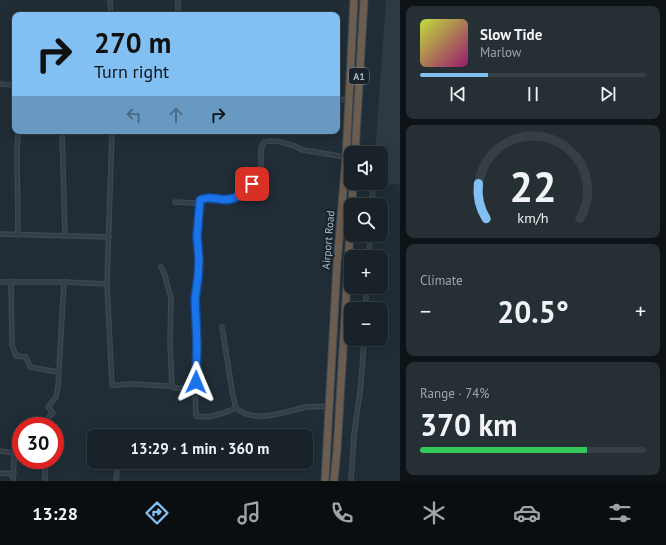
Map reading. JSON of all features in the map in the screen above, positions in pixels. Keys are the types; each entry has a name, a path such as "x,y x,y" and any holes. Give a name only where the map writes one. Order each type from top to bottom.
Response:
{"highway":[{"name":"Airport Road","path":"347,146 354,0"},
{"name":"A1","path":"355,146 364,0"},
{"name":"Airport Road","path":"324,481 337,265 344,181"},
{"name":"Airport Road","path":"349,302 350,242"},
{"name":"Airport Road","path":"334,481 347,346"}],"street":[{"path":"110,0 111,12"},
{"path":"178,0 178,12"},
{"path":"0,84 12,85"},
{"path":"340,99 350,100"},
{"path":"18,134 18,235"},
{"path":"62,134 65,236"},
{"path":"112,134 108,284 112,385 136,384 195,389"},
{"path":"176,202 195,203 200,200 210,198 231,200 244,193 252,184 260,170 261,149 264,142 282,142 303,150 344,157"},
{"path":"200,200 197,237 199,259 195,299 197,344 195,389 196,416 202,417 215,415 236,408"},
{"path":"0,234 109,238"},
{"path":"161,267 165,273 170,296 172,386"},
{"path":"10,281 12,345 16,356 26,357 30,367 58,372"},
{"path":"0,282 108,284"},
{"path":"49,417 53,413 48,407 56,397 58,386 64,282"},
{"path":"222,327 236,408 244,414 257,416 284,413 308,407 329,406"},
{"path":"352,481 354,435 361,385 364,346"},
{"path":"0,451 12,453"},
{"path":"13,481 14,469"},
{"path":"45,469 45,481"},
{"path":"116,481 117,469"},
{"path":"0,473 14,474"}],"shaded area":[{"path":"386,0 400,0 400,185 388,183 388,146 376,146"}],"route":[{"path":"196,382 197,344 195,299 199,259 197,237 200,200 210,198 231,200 244,193 252,184"}]}
